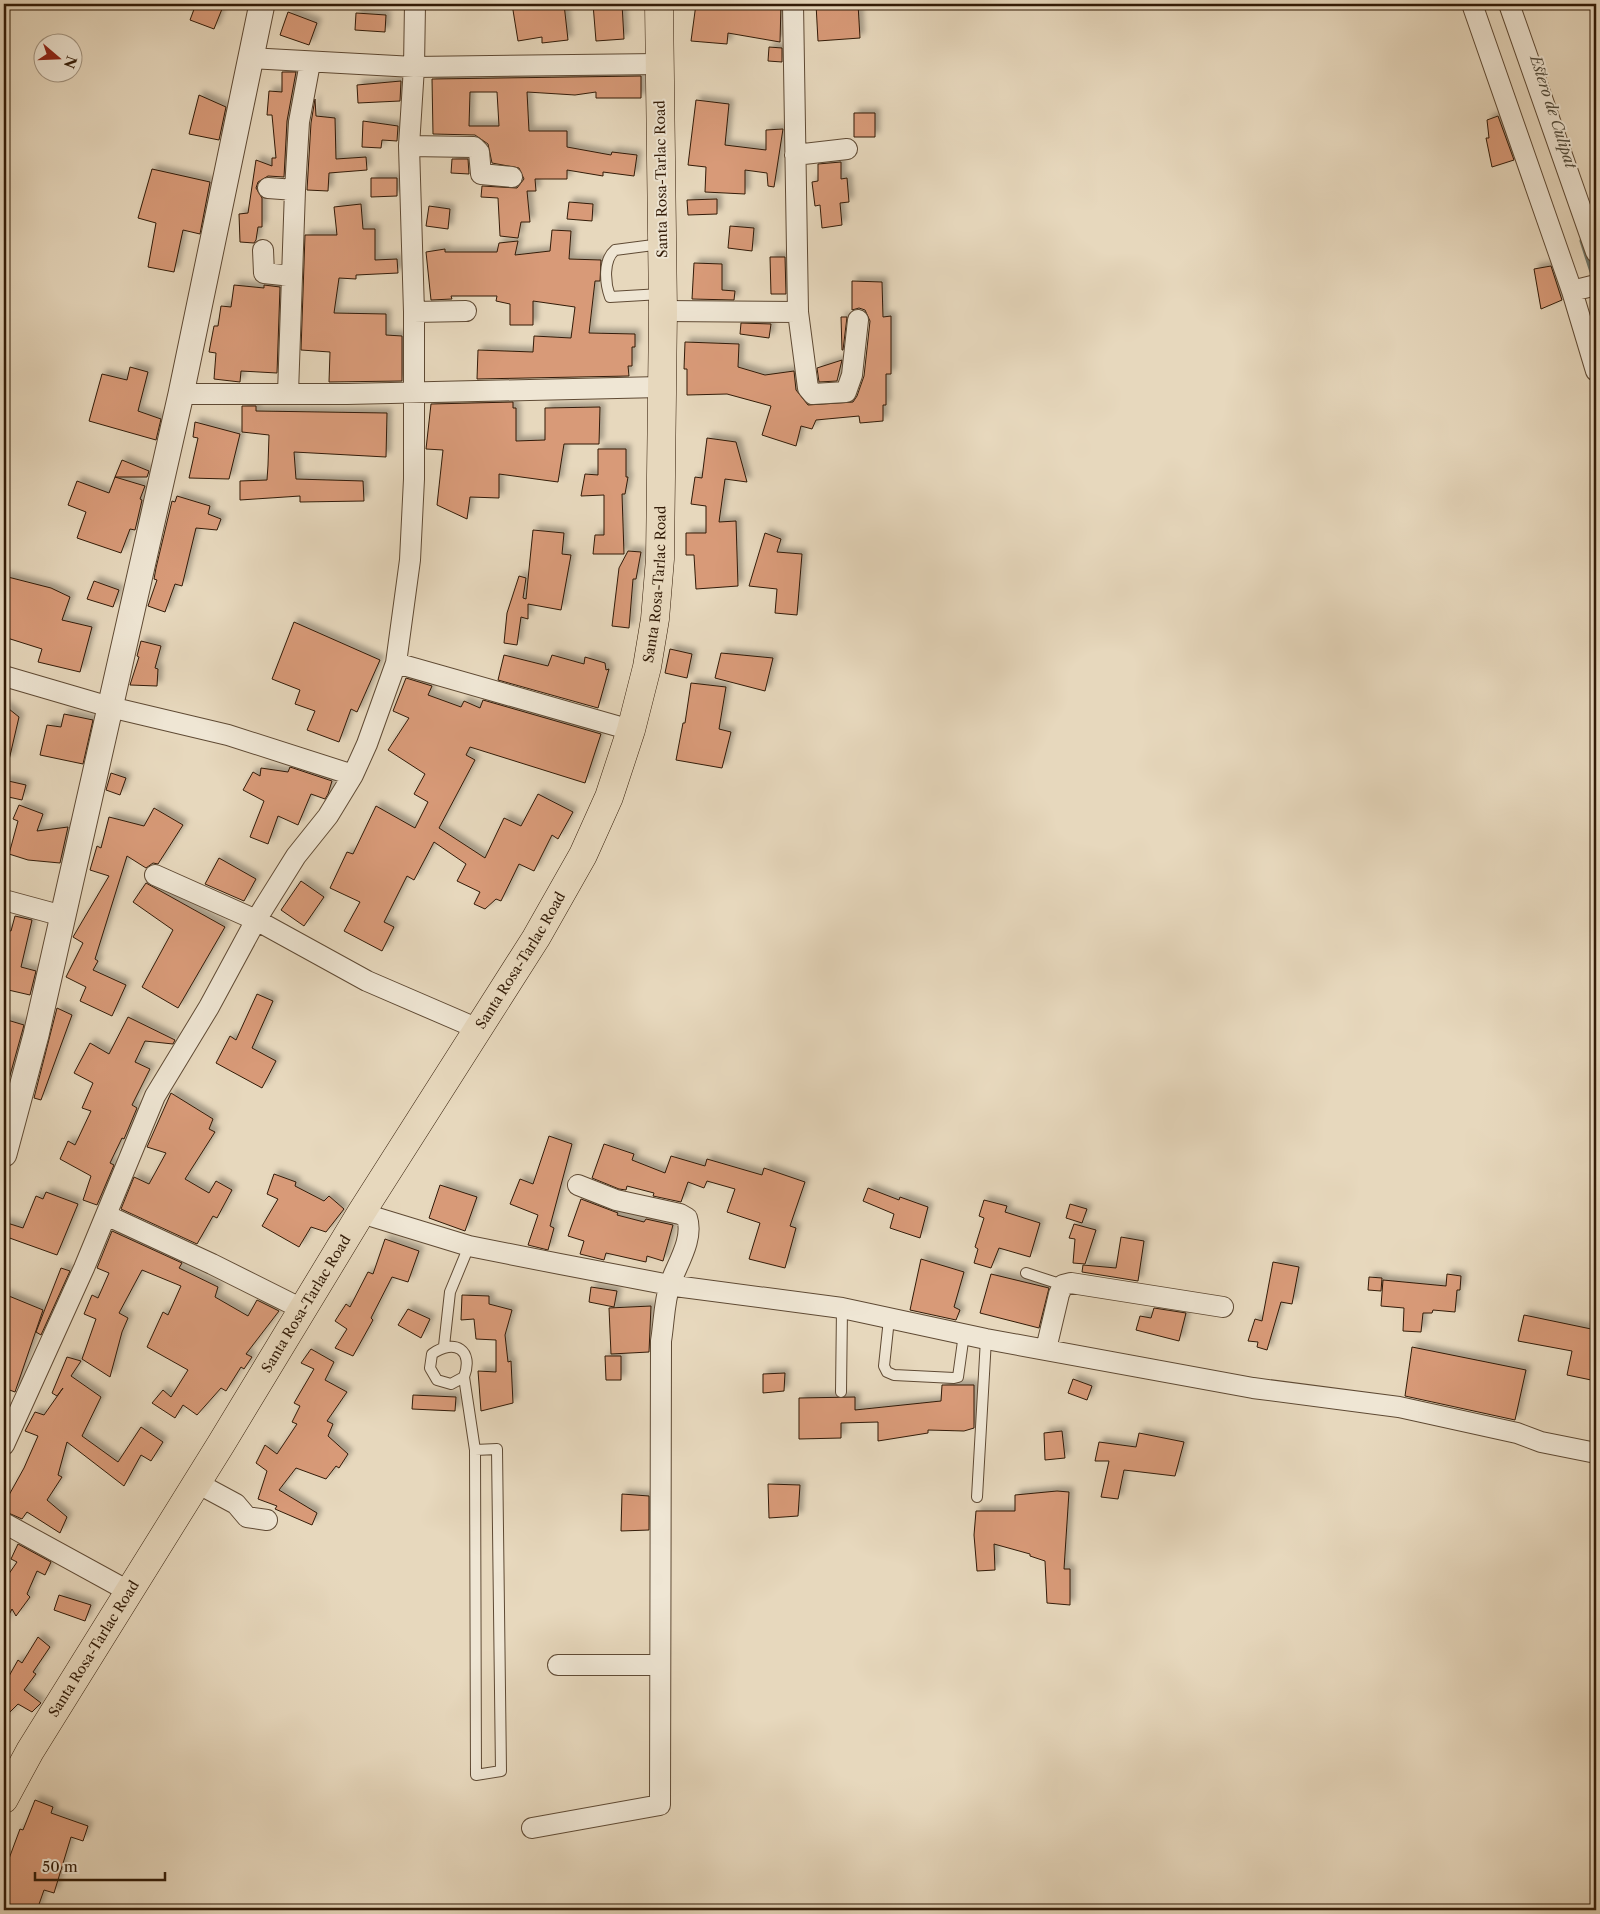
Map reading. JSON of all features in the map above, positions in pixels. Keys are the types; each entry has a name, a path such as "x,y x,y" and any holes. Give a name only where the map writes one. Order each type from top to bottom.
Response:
{"highway":[{"name":"Santa Rosa-Tarlac Road","path":"4,1799 30,1751 130,1592 361,1213 476,1028 536,938 583,855 608,798 631,730 647,667 657,595 660,538 663,303 659,4"}],"street":[{"path":"4,1154 36,1035 181,394 262,4"},
{"path":"4,1445 84,1268 155,1096 209,1007 256,920 296,856 328,816 353,775 368,744 396,663 405,603 413,519 414,312 410,146 414,67 414,4"},
{"path":"794,4 798,312 808,388 812,394 846,392 852,375 858,320"},
{"path":"1472,4 1582,288 1596,371"},
{"path":"1509,4 1596,252"},
{"path":"250,58 310,63 414,67 659,64"},
{"path":"288,393 299,122 310,63"},
{"path":"410,146 474,147 480,152 481,174 512,177"},
{"path":"795,155 847,149"},
{"path":"268,188 295,190"},
{"path":"263,250 264,273 292,276"},
{"path":"663,303 798,312"},
{"path":"414,312 466,310"},
{"path":"181,394 661,388"},
{"path":"396,663 631,730"},
{"path":"4,676 110,707 228,735 353,775"},
{"path":"155,875 256,920 367,980 476,1028"},
{"path":"4,900 63,916"},
{"path":"532,1828 660,1805 661,1341 670,1285 683,1252 689,1224 687,1218 616,1200 578,1185"},
{"path":"361,1213 469,1246 670,1285 842,1308 986,1339 1253,1388 1399,1407 1517,1433 1541,1442 1596,1453"},
{"path":"106,1215 212,1264 302,1309"},
{"path":"1046,1349 1058,1294 1063,1285 1072,1283 1096,1286 1223,1307"},
{"path":"197,1482 236,1504 248,1517 267,1520"},
{"path":"4,1523 130,1592"},
{"path":"558,1665 660,1665"}],"lane":[{"path":"662,244 615,250 610,255 607,264 610,297 663,303"},
{"path":"444,1346 450,1292 469,1246"},
{"path":"1026,1273 1063,1285"},
{"path":"841,1392 842,1308"},
{"path":"889,1319 884,1366 887,1372 894,1375 958,1377 964,1334"},
{"path":"977,1498 986,1339"},
{"path":"464,1377 451,1384 437,1380 430,1368 432,1354 444,1346 456,1346 465,1354 468,1366 464,1377 475,1450 476,1775 501,1771 497,1449 475,1450"}],"building":[{"path":"196,4 224,4 214,29 190,20"},
{"path":"512,4 564,4 568,40 542,43 542,37 518,41"},
{"path":"593,4 622,4 624,39 596,41"},
{"path":"696,4 781,4 780,42 728,33 727,44 691,41"},
{"path":"816,4 858,4 860,38 818,41"},
{"path":"288,12 317,23 309,45 280,35"},
{"path":"356,13 386,15 385,32 355,30"},
{"path":"769,47 782,48 782,62 768,61"},
{"path":"282,72 296,72 287,121 284,177 268,176 258,182 256,188 262,198 262,227 258,227 254,243 240,242 239,214 248,213 256,160 272,166 272,158 276,158 272,115 267,115 269,91 282,92"},
{"path":"641,76 641,98 596,98 596,92 575,95 527,92 529,131 567,131 567,147 611,155 612,152 637,155 634,176 603,172 603,176 567,170 567,179 535,179 536,191 527,191 530,222 521,222 518,238 500,236 498,198 481,197 482,186 517,188 524,179 519,168 492,163 488,144 475,135 433,134 432,79","holes":["470,92 497,92 499,126 469,126"]},
{"path":"401,81 400,101 358,103 357,85"},
{"path":"199,95 226,107 219,140 189,134"},
{"path":"315,99 316,116 335,118 336,159 366,157 367,170 329,173 328,191 307,190 311,123"},
{"path":"696,100 729,104 725,145 766,150 766,130 783,129 774,187 768,186 767,173 745,170 745,194 705,192 706,167 688,165"},
{"path":"854,113 875,113 875,137 854,137"},
{"path":"1498,116 1514,160 1492,167 1486,138 1489,138 1487,120"},
{"path":"363,121 398,126 397,141 382,140 381,148 362,147"},
{"path":"452,159 468,159 469,174 451,173"},
{"path":"841,162 841,179 847,178 849,202 840,203 842,225 822,228 820,205 815,206 812,182 818,181 818,164"},
{"path":"152,169 210,182 200,234 183,230 174,272 148,267 156,223 138,218"},
{"path":"371,178 397,178 397,196 371,197"},
{"path":"717,199 717,214 688,215 687,200"},
{"path":"569,202 593,204 592,221 567,219"},
{"path":"361,204 363,229 375,229 375,260 397,259 398,273 356,275 356,279 339,278 334,313 386,314 386,335 402,336 402,381 329,382 330,352 301,350 305,235 337,235 334,207"},
{"path":"429,206 450,209 448,229 426,226"},
{"path":"730,226 754,228 752,251 728,248"},
{"path":"552,230 571,231 569,259 601,260 600,281 595,281 589,333 635,334 635,347 632,347 632,366 628,366 629,376 477,379 478,350 533,352 534,336 571,338 575,307 533,301 533,325 510,325 510,304 496,301 497,296 451,296 452,299 431,300 426,252 445,249 445,252 497,252 499,243 518,241 515,255 550,251"},
{"path":"770,257 785,257 786,294 771,294"},
{"path":"694,263 722,264 722,290 735,291 734,300 692,299"},
{"path":"1551,266 1562,300 1541,309 1534,269"},
{"path":"852,281 882,282 883,317 891,316 891,374 886,374 886,405 883,405 883,421 860,423 859,416 816,420 812,429 801,426 796,446 762,435 771,406 727,394 687,395 687,369 684,369 685,342 739,344 738,367 765,375 794,371 796,390 808,405 853,402 864,376 870,321 865,310 859,308 852,310"},
{"path":"234,285 264,288 264,285 280,287 277,373 241,371 240,382 214,379 216,353 209,352 214,326 218,326 221,306 231,307"},
{"path":"841,317 847,317 843,350 842,350"},
{"path":"741,323 771,324 769,338 740,334"},
{"path":"842,360 837,381 819,382 817,368"},
{"path":"130,367 148,372 138,411 161,419 156,440 89,421 102,374 127,380"},
{"path":"513,402 513,408 516,408 516,441 545,440 545,408 600,407 599,444 564,444 558,482 499,474 499,498 470,497 467,519 437,505 443,450 426,449 431,404"},
{"path":"242,406 256,406 256,411 387,413 386,457 294,452 296,479 363,481 364,501 300,502 300,496 240,500 240,481 267,480 269,435 242,432"},
{"path":"195,422 240,434 229,479 189,478 198,438 193,437"},
{"path":"707,438 736,442 747,482 725,479 719,522 736,521 738,586 696,589 694,555 686,555 686,533 706,533 706,506 691,504 695,477 702,478"},
{"path":"598,449 626,449 626,477 628,477 625,494 622,494 624,554 593,554 595,535 604,535 604,495 581,496 585,474 598,475"},
{"path":"122,460 149,471 147,477 115,477"},
{"path":"115,477 145,486 140,499 142,500 135,530 130,529 121,553 77,538 86,512 68,505 77,481 109,493"},
{"path":"177,496 210,506 208,514 221,519 217,530 196,528 182,586 175,584 165,612 148,606 157,580 154,579 156,568 172,501 175,502"},
{"path":"533,530 564,533 562,554 571,555 561,610 528,604 528,619 521,617 517,645 504,643 507,613 519,576 526,578 523,598 526,599"},
{"path":"765,533 781,539 777,552 802,554 797,615 775,613 777,589 749,586"},
{"path":"628,551 641,552 636,579 633,579 629,628 612,626 619,568"},
{"path":"4,576 51,588 70,597 62,620 92,627 80,672 38,662 42,649 4,637"},
{"path":"94,581 119,590 113,607 87,599"},
{"path":"294,622 380,660 357,712 351,709 339,742 307,730 315,711 295,704 300,690 272,679"},
{"path":"141,641 161,646 155,668 158,669 157,686 130,685 139,657 137,656"},
{"path":"670,649 692,654 687,678 665,673"},
{"path":"721,653 773,658 765,691 715,678"},
{"path":"504,655 548,666 552,655 584,664 585,657 605,663 606,670 609,669 598,708 498,680"},
{"path":"406,678 432,686 428,695 461,707 464,701 480,708 483,700 601,734 585,783 470,747 466,755 475,760 439,828 485,858 504,818 521,826 538,794 573,812 558,839 552,835 534,871 519,864 501,901 496,899 485,909 474,904 480,892 457,881 466,864 434,842 414,880 407,876 384,922 394,927 382,951 344,931 360,902 330,888 347,852 353,854 376,806 415,828 428,802 414,794 425,774 388,750 409,718 393,711"},
{"path":"691,683 726,687 719,729 731,732 722,768 676,760 683,723 685,723"},
{"path":"4,705 19,717 9,760 4,759"},
{"path":"64,714 93,720 83,764 40,755 47,725 61,727"},
{"path":"290,767 332,781 328,794 325,799 311,794 298,825 278,816 268,844 250,837 264,801 243,790 253,772 260,776 261,768 288,772"},
{"path":"111,773 126,778 120,795 106,790"},
{"path":"4,780 26,785 22,800 4,796"},
{"path":"19,805 43,814 37,831 68,827 60,863 28,860 9,854 18,821 13,819"},
{"path":"154,808 183,825 158,864 153,863 146,868 127,856 95,959 98,961 93,970 126,985 112,1016 80,1001 86,987 66,977 83,943 73,937 109,876 90,870 97,846 101,848 109,817 144,826"},
{"path":"219,858 256,879 244,901 205,884"},
{"path":"301,881 324,897 304,926 281,910"},
{"path":"146,883 225,927 178,1008 142,987 173,930 133,902"},
{"path":"15,916 32,920 21,967 36,971 30,995 4,989 4,930 11,931"},
{"path":"257,994 273,1001 252,1048 276,1061 262,1088 216,1063 230,1036 236,1040"},
{"path":"57,1008 72,1015 41,1100 34,1098"},
{"path":"128,1017 175,1040 173,1044 145,1041 135,1062 150,1069 132,1105 137,1108 124,1139 122,1138 110,1163 114,1165 97,1205 83,1200 91,1176 60,1159 68,1141 75,1145 91,1111 82,1108 93,1083 74,1073 90,1043 109,1054"},
{"path":"4,1019 24,1025 9,1079 4,1077"},
{"path":"171,1093 213,1119 209,1129 215,1132 185,1179 209,1193 216,1181 232,1190 217,1218 213,1216 197,1244 121,1209 134,1177 149,1184 166,1153 147,1147"},
{"path":"549,1136 572,1144 550,1226 554,1228 548,1250 528,1245 538,1215 510,1204 520,1179 533,1184"},
{"path":"604,1144 634,1154 632,1160 665,1173 671,1156 705,1166 707,1159 762,1175 764,1168 805,1182 790,1226 796,1228 785,1268 749,1259 760,1223 727,1212 735,1189 707,1181 704,1188 688,1182 681,1202 653,1196 654,1193 627,1186 626,1190 619,1189 592,1178"},
{"path":"274,1174 296,1182 295,1186 324,1201 329,1196 344,1209 326,1232 311,1227 299,1247 262,1226 278,1199 267,1194"},
{"path":"440,1185 477,1197 465,1231 429,1218"},
{"path":"868,1188 899,1200 900,1197 928,1207 920,1238 890,1228 894,1214 863,1201"},
{"path":"46,1192 78,1204 57,1255 4,1236 4,1222 23,1228 36,1196 43,1199"},
{"path":"581,1199 618,1213 617,1215 644,1222 646,1219 673,1225 663,1261 647,1256 646,1262 606,1253 604,1260 580,1254 584,1241 568,1236"},
{"path":"984,1200 1007,1206 1005,1212 1040,1223 1030,1257 999,1248 991,1268 974,1263 978,1249 975,1247 984,1218 979,1216"},
{"path":"1070,1204 1087,1209 1082,1223 1066,1218"},
{"path":"1074,1224 1096,1230 1085,1264 1073,1263 1075,1239 1069,1238"},
{"path":"112,1231 182,1263 179,1268 218,1287 215,1297 248,1316 257,1300 279,1311 246,1354 252,1357 244,1369 241,1367 226,1391 221,1388 197,1415 183,1405 175,1418 152,1403 163,1390 171,1397 188,1370 147,1347 163,1312 168,1315 181,1286 142,1270 119,1313 128,1318 122,1332 110,1377 82,1359 96,1319 84,1314 92,1295 98,1298 109,1273 97,1268"},
{"path":"1121,1237 1144,1241 1138,1281 1082,1272 1083,1265 1116,1268"},
{"path":"385,1239 419,1251 408,1282 392,1277 371,1318 373,1320 353,1356 335,1348 347,1329 335,1321 346,1304 350,1307 368,1272 373,1274"},
{"path":"921,1259 964,1272 954,1307 960,1310 956,1320 910,1310"},
{"path":"1273,1262 1299,1267 1292,1304 1281,1302 1267,1350 1257,1347 1258,1342 1248,1341 1255,1319 1262,1321"},
{"path":"61,1268 70,1271 41,1335 36,1332"},
{"path":"991,1274 1049,1288 1039,1328 980,1313"},
{"path":"1447,1274 1461,1276 1460,1290 1457,1290 1455,1312 1433,1310 1432,1313 1423,1313 1421,1332 1403,1331 1404,1308 1381,1306 1383,1280 1446,1286"},
{"path":"1369,1277 1382,1278 1381,1291 1368,1290"},
{"path":"591,1287 617,1291 614,1307 589,1302"},
{"path":"4,1294 43,1310 15,1392 4,1388"},
{"path":"462,1295 489,1296 489,1304 512,1310 505,1335 508,1362 511,1361 513,1403 481,1411 478,1371 496,1372 496,1340 476,1339 474,1319 461,1320"},
{"path":"651,1306 649,1352 611,1354 609,1308"},
{"path":"1154,1308 1186,1313 1179,1341 1136,1330 1140,1316 1151,1318"},
{"path":"408,1309 430,1319 421,1338 398,1325"},
{"path":"1524,1315 1596,1330 1592,1357 1596,1358 1596,1381 1567,1375 1572,1351 1518,1341"},
{"path":"1412,1347 1526,1370 1515,1420 1405,1396"},
{"path":"311,1349 334,1362 325,1380 347,1392 327,1421 333,1424 328,1436 348,1454 339,1468 336,1466 326,1479 296,1468 279,1490 317,1513 312,1525 275,1509 277,1506 258,1499 267,1471 256,1463 265,1445 277,1454 297,1424 292,1422 300,1406 294,1403 314,1369 301,1363"},
{"path":"605,1356 621,1356 621,1380 606,1380"},
{"path":"67,1357 81,1361 71,1376 101,1397 82,1436 118,1462 141,1427 163,1442 151,1461 141,1455 124,1486 67,1442 58,1475 62,1477 47,1500 67,1517 60,1533 27,1512 22,1519 4,1511 4,1504 24,1468 38,1436 25,1431 35,1412 44,1415 63,1388 57,1396 52,1393"},
{"path":"785,1373 784,1391 763,1393 763,1374"},
{"path":"1073,1379 1092,1386 1087,1400 1068,1393"},
{"path":"942,1385 974,1385 974,1428 964,1431 928,1430 928,1433 878,1441 878,1422 841,1423 841,1438 799,1439 799,1398 855,1397 855,1410 941,1401"},
{"path":"413,1395 456,1397 455,1411 412,1409"},
{"path":"1062,1431 1065,1458 1045,1460 1044,1433"},
{"path":"1139,1433 1184,1442 1175,1476 1124,1470 1118,1499 1101,1497 1109,1461 1095,1461 1099,1442 1136,1447"},
{"path":"768,1484 800,1485 798,1516 769,1518"},
{"path":"1057,1491 1069,1492 1064,1569 1070,1569 1070,1605 1047,1603 1045,1561 1030,1556 1030,1554 994,1544 995,1570 977,1571 974,1535 976,1511 1015,1511 1015,1495"},
{"path":"622,1494 649,1496 649,1530 621,1531"},
{"path":"18,1544 51,1562 45,1575 37,1571 27,1594 30,1597 16,1616 12,1609 4,1624 4,1581 17,1562 11,1559"},
{"path":"59,1595 91,1605 85,1621 54,1610"},
{"path":"38,1637 50,1647 33,1672 36,1674 24,1690 41,1703 32,1712 18,1704 4,1718 4,1685 18,1660 22,1663"},
{"path":"35,1800 53,1807 51,1813 88,1826 83,1841 71,1837 54,1893 44,1890 37,1910 4,1910 4,1863 7,1864 20,1829 23,1830"}],"waterway":[{"name":"Estero de Culipat","path":"1582,241 1595,281"}]}
